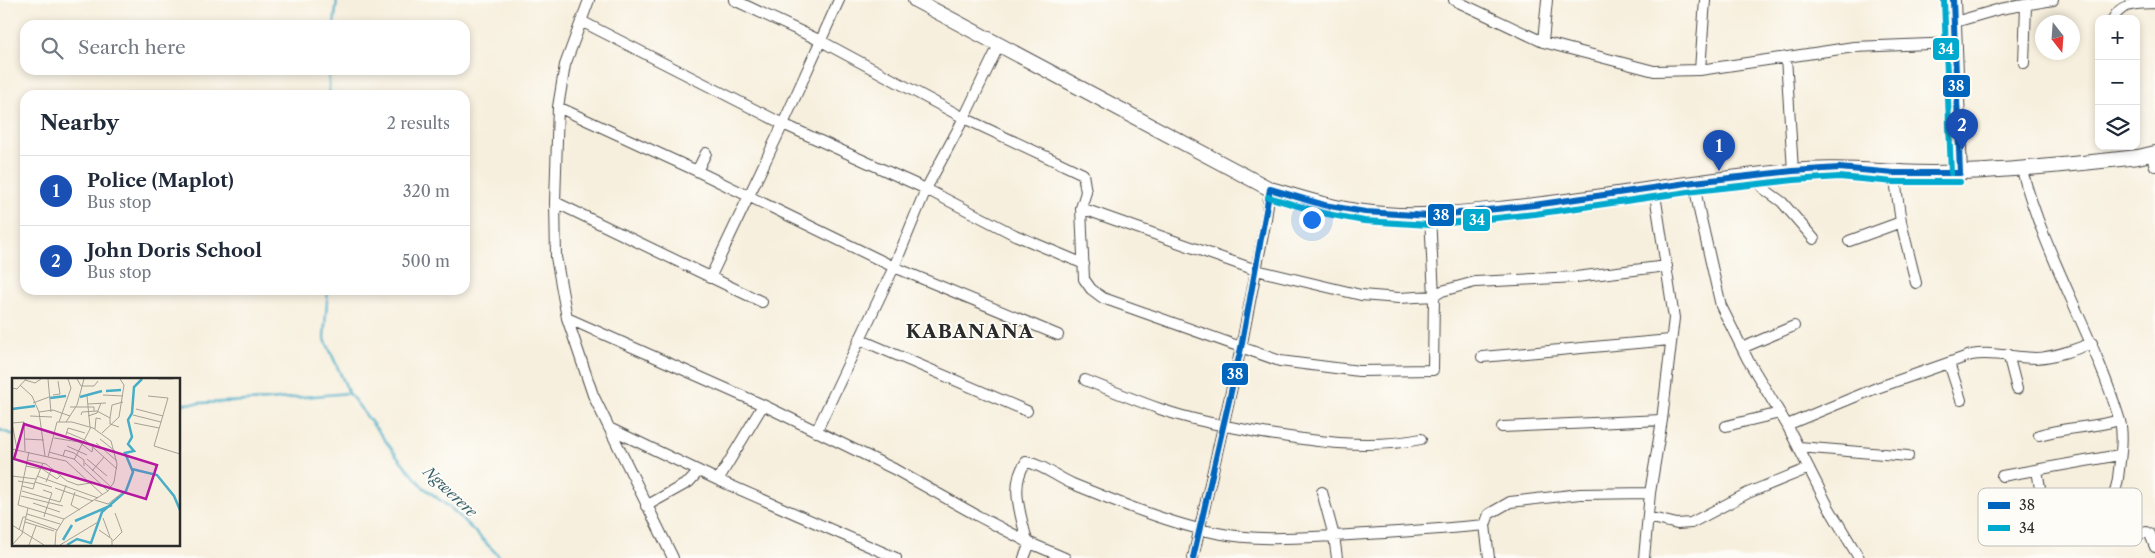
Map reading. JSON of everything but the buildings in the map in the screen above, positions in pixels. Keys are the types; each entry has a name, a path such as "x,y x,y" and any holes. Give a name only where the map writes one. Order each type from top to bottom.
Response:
{"street":[{"path":"589,0 565,65 558,107 555,202 556,257 567,318 593,395 673,558"},
{"path":"734,0 821,40 964,118 1082,174 1086,192 1080,208 1084,279 1091,289 1103,298 1280,361 1359,371 1433,370 1434,296 1430,216"},
{"path":"710,278 784,124 839,0"},
{"path":"915,0 1270,189 1324,205 1365,212 1430,216 1534,205 1694,182 1793,171 1839,168 1894,173 1960,173 2022,170 2147,155"},
{"path":"1454,0 1543,42 1654,71 1700,70 1854,47 1955,43"},
{"path":"1543,42 1547,0"},
{"path":"1700,70 1706,0"},
{"path":"1953,0 1960,173"},
{"path":"1955,22 2000,9 2053,0"},
{"path":"2115,15 2116,12 2130,5 2155,3"},
{"path":"2024,63 2026,4"},
{"path":"581,21 784,124 926,189 1015,234 1084,264"},
{"path":"816,432 894,267 926,189 964,118 999,45"},
{"path":"1786,58 1793,171"},
{"path":"558,107 697,171 894,267 1058,335"},
{"path":"697,171 706,153"},
{"path":"2022,170 2030,201 2110,389 2123,440 2119,455 2116,488"},
{"path":"1894,173 1901,222 1916,283"},
{"path":"1752,176 1764,189 1782,202 1814,239"},
{"path":"1694,182 1721,306 1742,348 1799,447 1829,508 1859,558"},
{"path":"1644,558 1650,493 1662,420 1674,318 1654,188"},
{"path":"1193,558 1241,348 1270,189"},
{"path":"555,202 762,302"},
{"path":"1080,208 1256,270 1361,295 1399,298 1434,296 1442,291 1475,282 1576,277 1667,266"},
{"path":"1849,241 1901,222"},
{"path":"567,318 763,405 894,468 1029,542 1062,556"},
{"path":"1742,348 1794,326"},
{"path":"859,340 1027,411"},
{"path":"1482,357 1670,340"},
{"path":"1787,425 1874,389 1984,353 2038,358 2069,352 2092,343"},
{"path":"2008,354 2017,390"},
{"path":"1949,363 1960,400"},
{"path":"1085,380 1162,410 1224,426 1321,442 1408,442 1421,439"},
{"path":"718,480 763,405"},
{"path":"1726,426 1780,413"},
{"path":"1502,427 1662,420"},
{"path":"2038,435 2119,420"},
{"path":"609,428 718,480 896,558"},
{"path":"1799,447 1908,456"},
{"path":"2002,476 2119,455"},
{"path":"1024,558 1029,542 1016,484 1019,471 1026,462 1044,467 1057,477 1111,500 1201,529 1263,540 1418,532 1485,525"},
{"path":"1648,517 1677,524 1691,524 1748,493 1809,468"},
{"path":"2037,470 2040,488"},
{"path":"646,506 689,482 699,471"},
{"path":"1322,492 1334,536 1336,558"},
{"path":"1489,558 1485,525 1489,514 1510,502 1580,494 1650,493"},
{"path":"2142,533 2150,534 2155,547"},
{"path":"1045,558 1062,556"}],"waterway":[{"path":"335,20 337,0"},
{"path":"329,75 329,90"},
{"name":"Ngwerere","path":"328,295 324,337 349,393 423,487 453,510 501,558"},
{"path":"180,404 268,400 349,393"},
{"path":"0,430 12,434"}],"transit line":[{"name":"34","path":"1944,0 1951,173"},
{"name":"38","path":"1953,0 1960,173"},
{"name":"38","path":"1270,189 1324,205 1365,212 1430,216 1534,205 1694,182 1793,171 1839,168 1894,173 1960,173"},
{"name":"34","path":"1268,197 1322,213 1364,221 1430,225 1535,214 1695,191 1794,180 1839,177 1894,182 1960,182"},
{"name":"38","path":"1193,558 1241,348 1270,189"}],"place":[{"name":"John Doris School","path":"1962,150"},
{"name":"Police (Maplot)","path":"1719,171"}],"district":[{"name":"KABANANA","path":"970,331"}]}
